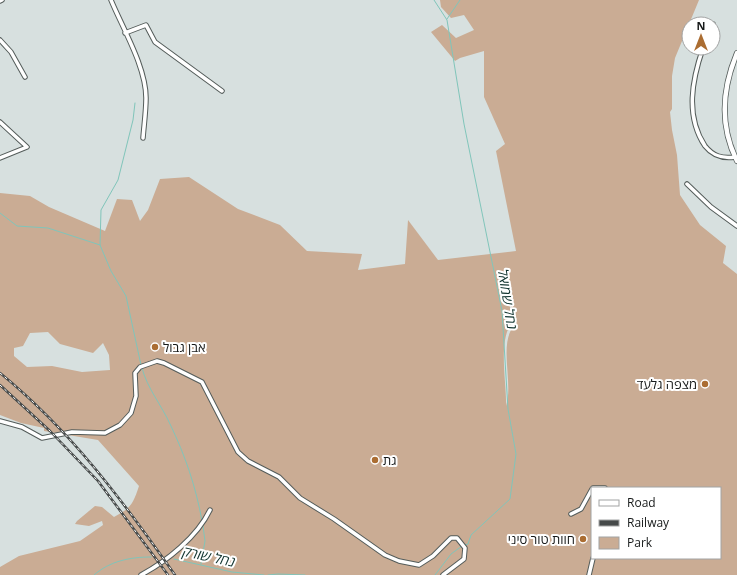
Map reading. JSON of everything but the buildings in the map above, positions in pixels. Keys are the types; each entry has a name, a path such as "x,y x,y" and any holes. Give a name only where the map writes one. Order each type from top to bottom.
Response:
{"street":[{"path":"111,0 140,67 145,86 146,98 143,138"},
{"path":"125,33 146,25 155,42 222,91"},
{"path":"0,40 11,52 25,77"},
{"path":"701,56 692,95 694,123 702,141 711,153 722,158 736,159 725,125 724,95 737,53"},
{"path":"0,122 27,147 0,158"},
{"path":"687,184 711,207 737,226"},
{"path":"0,421 22,427 42,438 72,432 106,433 120,425 131,413 136,396 135,373 140,367 157,361 164,363 202,382 238,452 248,461 279,477 300,498 334,519 385,555 399,561 419,565 433,556 451,538 457,538 465,548 464,559 443,575"},
{"path":"571,514 581,509 591,491"},
{"path":"141,575 177,550 204,521 210,510"},
{"path":"589,575 593,559"}],"green space":[{"path":"440,0 699,0 692,16 681,16 681,44 675,58 672,76 672,109 670,112 677,155 680,195 700,225 726,246 723,263 737,274 737,575 0,575 0,567 19,556 80,541 103,525 102,521 89,526 75,524 77,521 95,506 102,507 114,517 120,514 131,505 139,486 98,440 44,431 44,428 21,423 0,415 0,193 30,196 49,207 105,231 117,199 132,200 140,221 148,210 160,179 189,177 238,209 280,225 307,251 362,254 358,270 405,264 408,220 438,260 516,251 496,151 505,144 484,97 484,51 460,58 455,61 431,32 442,25 456,38 474,30 464,15 451,18 441,7","holes":["508,297 516,323 510,331 507,351 508,396 506,406 504,350 505,338 508,329 513,322","48,332 60,344 93,353 103,343 109,355 110,370 82,372 52,366 27,367 14,356 14,348 23,346 30,333"]}],"waterway":[{"name":"נחל שמואל","path":"434,0 447,20 464,124 502,311 508,409 516,454 510,499 471,535 468,544 465,545"},
{"path":"447,19 460,0"},
{"path":"135,103 133,120 118,180 101,210 100,245 111,271 126,296 141,365"},
{"path":"0,213 17,226 48,228 100,245"},
{"path":"142,368 147,383 167,417 180,447 193,484 202,521"},
{"path":"201,564 205,541 203,526"},
{"name":"נחל שמואל","path":"435,575 451,554 462,546"},
{"name":"נחל שורק","path":"94,575 100,570 114,563 128,559 151,557"},
{"name":"נחל שורק","path":"174,559 232,572 264,575"},
{"name":"נחל שורק","path":"268,575 305,575"}],"railway":[{"path":"0,373 26,395 95,468 136,520 175,575"},
{"path":"0,385 50,431 98,481 168,575"}],"place":[{"name":"אבן גבול","path":"155,347"},
{"name":"מצפה גלעד","path":"705,384"},
{"name":"גת","path":"375,460"},
{"name":"חוות טור סיני","path":"583,539"}]}
